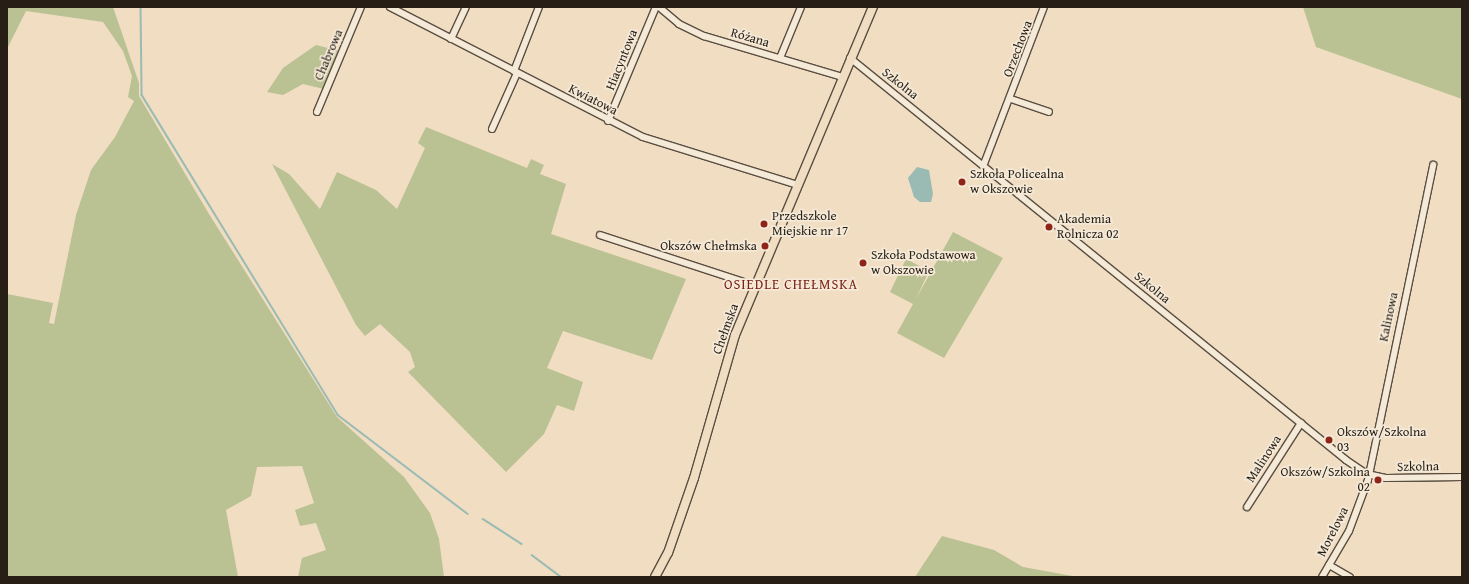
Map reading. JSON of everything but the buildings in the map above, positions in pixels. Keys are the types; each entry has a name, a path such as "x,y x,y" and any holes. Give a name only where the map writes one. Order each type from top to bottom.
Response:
{"main road":[{"name":"Chełmska","path":"655,577 684,506 733,342 842,77 873,7"}],"street":[{"name":"Chabrowa","path":"317,112 362,7"},
{"name":"Kwiatowa","path":"390,7 608,121 643,137 798,185"},
{"path":"451,39 466,7"},
{"path":"492,129 516,72 539,7"},
{"name":"Różana","path":"657,7 690,30 842,77"},
{"name":"Hiacyntowa","path":"608,121 657,7"},
{"path":"780,58 801,7"},
{"name":"Orzechowa","path":"984,164 1011,99 1044,7"},
{"name":"Szkolna","path":"850,58 984,164 1301,423 1367,474 1405,479 1462,477"},
{"path":"1011,99 1049,112"},
{"name":"Kalinowa","path":"1367,474 1433,166"},
{"path":"600,236 756,286"},
{"name":"Malinowa","path":"1247,507 1301,423"},
{"name":"Morelowa","path":"1322,577 1360,505 1367,474"},
{"path":"1329,565 1350,577"}],"green space":[{"path":"7,7 113,7 139,83 139,96 209,214 337,417 404,477 430,513 439,539 444,577 298,577 302,558 326,550 316,523 300,526 295,510 314,503 302,466 257,467 251,496 226,510 238,577 7,577 7,294 53,303 49,323 54,324 76,215 91,170 115,137 134,101 128,97 132,76 123,51 103,22 26,11 7,49"},
{"path":"1303,7 1462,7 1462,99 1316,47"},
{"path":"316,45 340,51 324,89 303,84 283,95 267,92 283,68"},
{"path":"426,127 527,168 531,159 544,165 540,174 566,184 551,234 686,279 652,360 563,331 547,368 583,382 574,411 557,405 544,434 506,472 408,372 415,367 410,352 380,324 365,336 356,325 272,164 289,174 320,209 337,172 376,190 397,209 425,148 418,143"},
{"path":"953,232 1003,258 944,358 897,333 913,304 890,292 906,259 929,271 916,299"},
{"path":"942,536 994,550 1023,567 1078,577 915,577"}],"water":[{"path":"917,167 929,170 933,194 931,202 920,202 914,197 908,178"}],"waterway":[{"path":"141,7 142,95 338,415 468,514"},
{"path":"483,519 522,544"},
{"path":"532,555 561,577"}],"place":[{"name":"Szkoła Policealna w Okszowie","path":"962,182"},
{"name":"Przedszkole Miejskie nr 17","path":"764,224"},
{"name":"Akademia Rolnicza 02","path":"1049,227"},
{"name":"Okszów Chełmska","path":"765,246"},
{"name":"Szkoła Podstawowa w Okszowie","path":"863,263"},
{"name":"Okszów/Szkolna 03","path":"1329,440"},
{"name":"Okszów/Szkolna 02","path":"1378,480"}],"district":[{"name":"OSIEDLE CHEŁMSKA","path":"791,284"}]}
